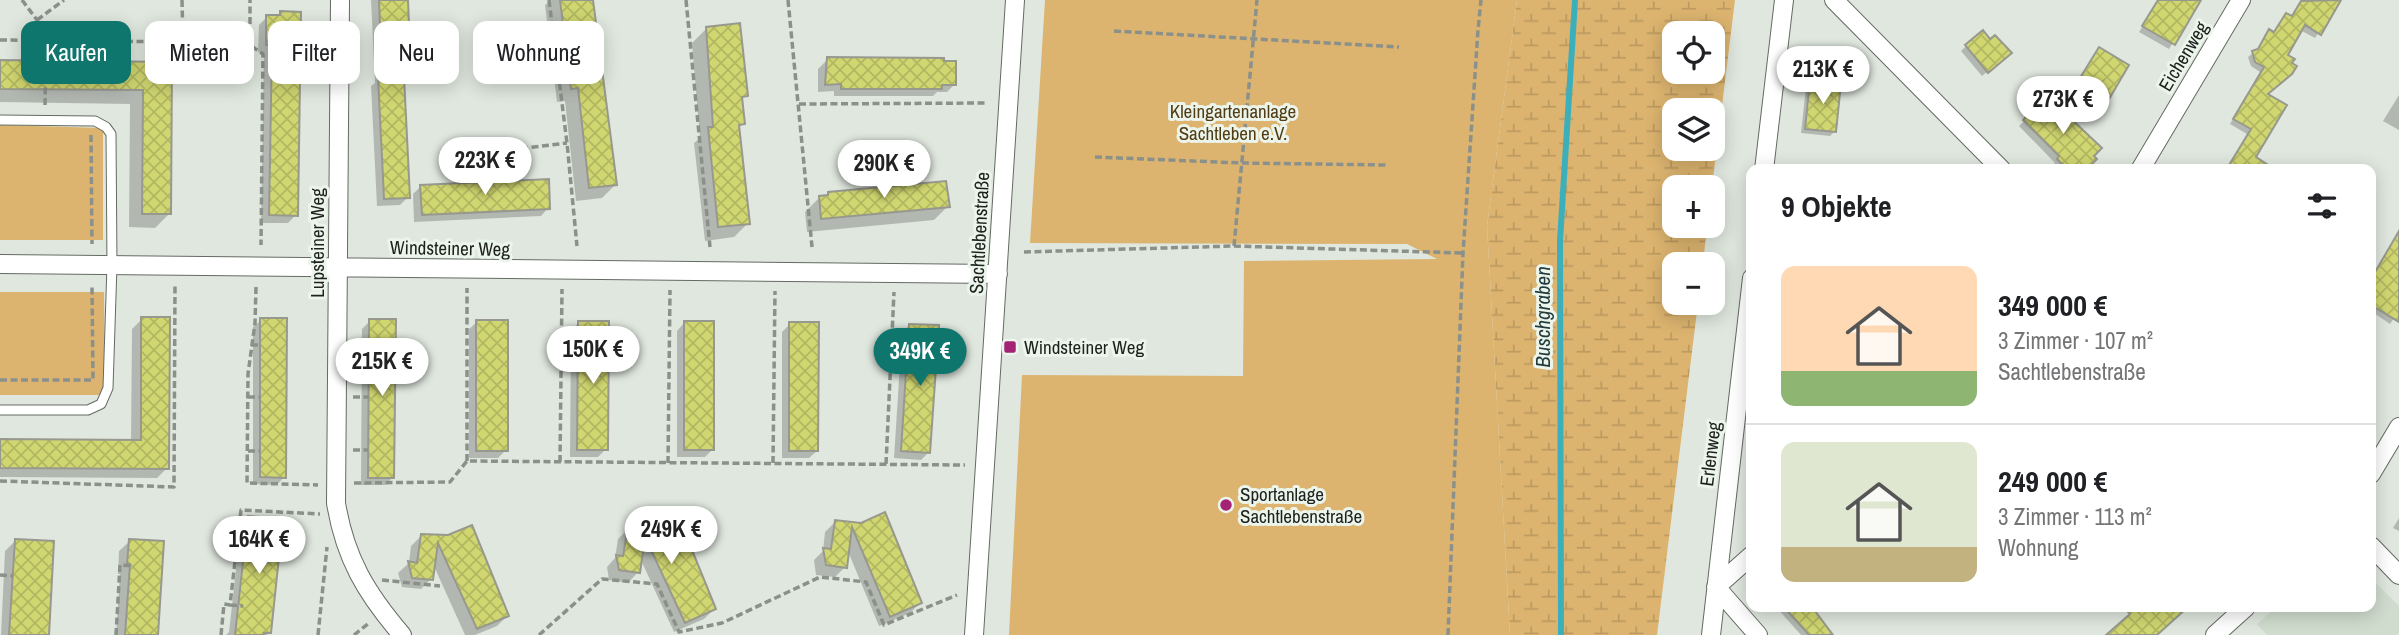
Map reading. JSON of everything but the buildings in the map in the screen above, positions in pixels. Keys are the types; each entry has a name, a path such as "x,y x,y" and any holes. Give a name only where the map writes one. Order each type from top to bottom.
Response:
{"street":[{"name":"Lupsteiner Weg","path":"340,0 336,503 339,522 358,576 370,596 402,635"},
{"name":"Sachtlebenstraße","path":"974,635 1015,0"},
{"path":"1766,164 1784,0"},
{"path":"1835,0 1996,164"},
{"name":"Eichenweg","path":"2144,164 2241,0"},
{"name":"Windsteiner Weg","path":"0,264 998,274"},
{"name":"Erlenweg","path":"1711,635 1746,330"},
{"path":"2376,466 2399,427"},
{"path":"2376,552 2399,575"},
{"path":"1746,560 1716,587 1758,635"},
{"path":"2215,635 2240,612"}],"lane":[{"path":"0,120 95,121 106,127 111,134 112,265 108,388 101,404 88,410 0,410"}],"path":[{"path":"22,0 37,20 64,0"},
{"path":"182,0 182,21"},
{"path":"250,0 250,21"},
{"path":"549,0 577,246"},
{"path":"686,0 710,247"},
{"path":"788,0 813,247"},
{"path":"1234,246 1257,0"},
{"path":"1448,635 1463,253 1481,0"},
{"path":"1114,32 1399,47"},
{"path":"0,40 21,40"},
{"path":"254,48 264,54 261,245"},
{"path":"46,84 46,120"},
{"path":"799,104 987,103"},
{"path":"92,129 92,244"},
{"path":"469,155 567,143"},
{"path":"1095,156 1242,163 1386,165"},
{"path":"1024,252 1234,246 1463,253"},
{"path":"0,380 93,380 92,285"},
{"path":"0,481 174,487 175,286"},
{"path":"256,287 248,397 247,483 324,485"},
{"path":"352,482 450,482 467,461 467,288"},
{"path":"560,462 562,289"},
{"path":"668,463 670,290"},
{"path":"773,463 775,291"},
{"path":"886,464 894,292"},
{"path":"251,345 260,345"},
{"path":"354,345 369,345"},
{"path":"248,397 260,397"},
{"path":"353,397 369,397"},
{"path":"352,450 368,450"},
{"path":"248,451 260,451"},
{"path":"467,461 965,465"},
{"path":"230,605 241,510 325,514"},
{"path":"318,635 327,546"},
{"path":"237,548 248,549"},
{"path":"116,635 120,565 134,566"},
{"path":"0,575 13,576"},
{"path":"539,635 602,579 657,584 679,632 722,623 820,577 866,582 884,625 957,595"},
{"path":"376,579 440,586"},
{"path":"221,635 224,604 243,606"},
{"path":"355,635 371,621"}],"shaded area":[{"path":"2376,583 2399,606 2399,633 2396,635 2267,635 2257,624 2270,612 2376,612"}],"green space":[{"name":"Kleingartenanlage Sachtleben e.V.","path":"1045,0 1517,0 1487,226 1510,635 1009,635 1022,375 1243,376 1244,261 1437,259 1407,244 1030,243"},
{"path":"1517,0 1735,0 1725,81 1725,21 1662,21 1662,84 1725,84 1723,98 1662,98 1662,161 1715,161 1713,175 1662,175 1662,238 1706,238 1704,252 1662,252 1662,315 1697,315 1657,635 1510,635 1487,226"},
{"path":"0,125 103,128 103,240 0,240"},
{"path":"0,292 104,292 105,395 0,395"}],"waterway":[{"name":"Buschgraben","path":"1561,635 1560,241 1575,0"}],"place":[{"name":"Windsteiner Weg","path":"1010,347"},
{"name":"Sportanlage Sachtlebenstraße","path":"1226,505"}]}
